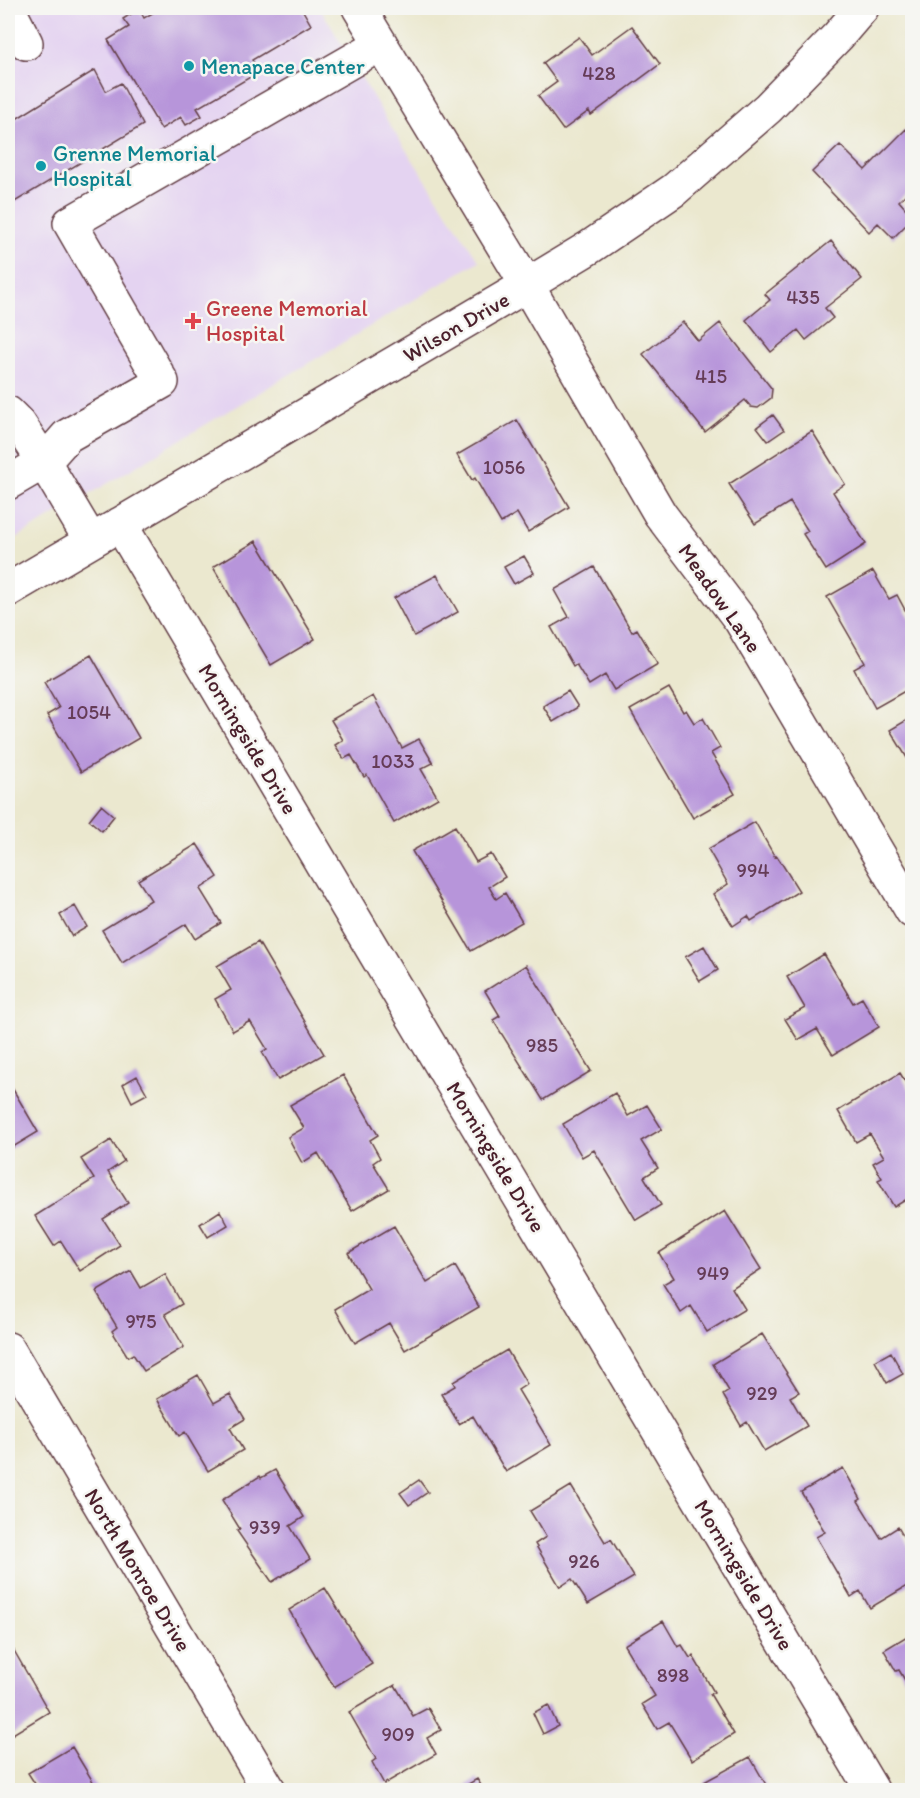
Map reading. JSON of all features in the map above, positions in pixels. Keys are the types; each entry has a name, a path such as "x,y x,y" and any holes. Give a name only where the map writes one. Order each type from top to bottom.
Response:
{"street":[{"path":"8,8 26,44"},
{"name":"Meadow Lane","path":"359,8 527,285 660,514 741,621 912,911"},
{"name":"Wilson Drive","path":"8,590 527,285 590,247 674,190 768,108 862,8"},
{"path":"8,483 44,462 67,436 162,382 70,224 381,44"},
{"path":"8,413 20,425 44,462 91,541"},
{"name":"Morningside Drive","path":"120,524 873,1791"},
{"name":"North Monroe Drive","path":"8,1349 269,1791"}],"shaded area":[{"name":"Greene Memorial Hospital","path":"8,8 320,8 391,127 479,261 8,543"}],"building":[{"name":"Menapace Center","path":"161,8 305,8 302,9 311,25 252,60 259,72 197,108 202,116 186,125 181,117 161,129 108,40 129,27 123,19 139,9 144,18"},
{"path":"632,26 660,64 591,115 589,111 563,130 538,96 557,82 543,63 579,37 592,55"},
{"name":"Grenne Memorial Hospital","path":"95,70 106,91 121,83 143,125 8,206 8,124"},
{"path":"906,129 912,136 912,188 899,201 912,219 893,238 878,223 869,232 812,172 840,145 865,170"},
{"path":"831,241 862,279 825,308 833,318 806,340 798,330 771,352 746,320 770,300 765,294"},
{"path":"683,322 698,341 720,323 772,389 771,398 758,408 751,407 745,400 705,432 643,354"},
{"path":"773,415 784,430 768,441 757,427"},
{"path":"517,420 569,507 528,532 517,513 501,523 475,478 472,480 457,455"},
{"path":"812,431 845,484 833,492 866,544 826,570 803,534 808,531 790,502 755,524 729,484"},
{"path":"256,541 315,639 271,665 213,567"},
{"path":"524,556 534,573 514,584 504,567"},
{"path":"594,567 632,632 637,629 658,664 614,690 605,675 589,685 576,664 573,666 551,627 569,617 554,590"},
{"path":"873,571 889,599 897,595 912,623 912,687 875,708 854,669 865,663 827,597"},
{"path":"437,575 458,612 414,636 394,598"},
{"path":"91,655 139,738 81,772 47,715 59,708 44,682"},
{"path":"669,688 683,712 686,710 694,723 703,718 720,748 711,753 735,794 693,818 630,710"},
{"path":"568,691 578,707 553,722 543,706"},
{"path":"373,696 402,748 419,739 433,763 421,769 438,798 394,823 367,775 364,777 351,755 344,759 335,745 343,740 331,720"},
{"path":"912,717 912,766 890,730"},
{"path":"101,805 114,816 102,831 89,820"},
{"path":"755,822 775,857 777,856 799,891 751,921 748,916 733,926 713,894 728,884 708,849"},
{"path":"455,826 476,862 491,854 505,877 489,887 496,899 505,893 522,922 471,951 412,851"},
{"path":"197,844 218,877 200,889 221,923 195,939 186,924 122,963 102,930 151,900 138,880"},
{"path":"75,906 87,927 72,936 60,915"},
{"path":"258,942 324,1054 278,1080 262,1052 267,1049 250,1021 233,1031 215,999 231,990 217,966"},
{"path":"704,946 718,970 700,981 685,957"},
{"path":"824,954 853,1003 862,998 879,1027 833,1055 817,1029 798,1040 785,1019 805,1008 787,977"},
{"path":"526,965 591,1071 543,1100 493,1020 500,1016 485,991"},
{"path":"900,1073 912,1093 912,1196 894,1207 878,1180 882,1178 873,1163 884,1157 870,1134 856,1142 838,1111"},
{"path":"343,1075 378,1135 370,1140 380,1158 373,1163 389,1189 352,1211 318,1153 302,1163 288,1137 304,1128 290,1105"},
{"path":"137,1076 147,1094 132,1102 123,1084"},
{"path":"8,1081 38,1132 8,1150"},
{"path":"615,1093 628,1116 647,1105 662,1129 641,1141 658,1168 644,1177 661,1205 636,1220 594,1150 582,1157 563,1124"},
{"path":"111,1140 124,1161 108,1172 128,1203 103,1219 120,1245 80,1271 61,1241 54,1246 35,1216 94,1179 81,1159"},
{"path":"220,1211 228,1225 208,1237 200,1224"},
{"path":"725,1211 761,1269 732,1288 745,1309 707,1332 691,1306 681,1313 663,1284 674,1278 659,1253"},
{"path":"394,1226 427,1283 455,1266 479,1307 405,1350 389,1323 355,1343 335,1309 369,1289 348,1253"},
{"path":"131,1271 141,1288 165,1274 182,1304 165,1314 184,1347 144,1371 133,1354 128,1357 112,1331 117,1327 96,1292"},
{"path":"762,1334 799,1392 790,1397 807,1426 764,1451 747,1422 741,1426 723,1395 729,1391 713,1364"},
{"path":"507,1350 527,1384 518,1390 551,1445 506,1472 473,1416 459,1424 441,1394 455,1386 453,1382"},
{"path":"891,1352 903,1374 887,1383 875,1361"},
{"path":"198,1375 214,1403 230,1394 245,1419 230,1428 243,1450 208,1471 185,1432 179,1436 157,1399"},
{"path":"843,1468 861,1499 858,1501 881,1538 898,1527 912,1552 912,1583 870,1608 860,1591 851,1597 816,1537 825,1532 801,1492"},
{"path":"275,1470 304,1517 290,1526 310,1559 272,1582 237,1531 240,1529 222,1500 260,1476 261,1478"},
{"path":"419,1480 428,1492 409,1505 400,1493"},
{"path":"571,1486 605,1542 611,1539 634,1577 588,1604 572,1579 560,1587 535,1544 546,1537 530,1511"},
{"path":"325,1588 372,1664 334,1687 289,1610"},
{"path":"663,1621 678,1647 682,1645 690,1658 693,1656 714,1692 710,1694 734,1734 692,1760 669,1722 657,1729 642,1704 655,1696 624,1645"},
{"path":"912,1633 912,1692 884,1650"},
{"path":"8,1640 49,1712 8,1737"},
{"path":"395,1685 413,1716 428,1708 441,1730 427,1738 436,1754 384,1784 372,1762 376,1759 349,1712"},
{"path":"548,1705 558,1726 543,1734 533,1713"},
{"path":"72,1747 98,1790 39,1790 28,1773"},
{"path":"750,1757 769,1790 709,1790 704,1782"},
{"path":"477,1779 484,1790 458,1790"}],"place":[{"name":"Menapace Center","path":"189,66"},
{"name":"Grenne Memorial Hospital","path":"41,166"},
{"name":"Greene Memorial Hospital","path":"193,321"}]}
